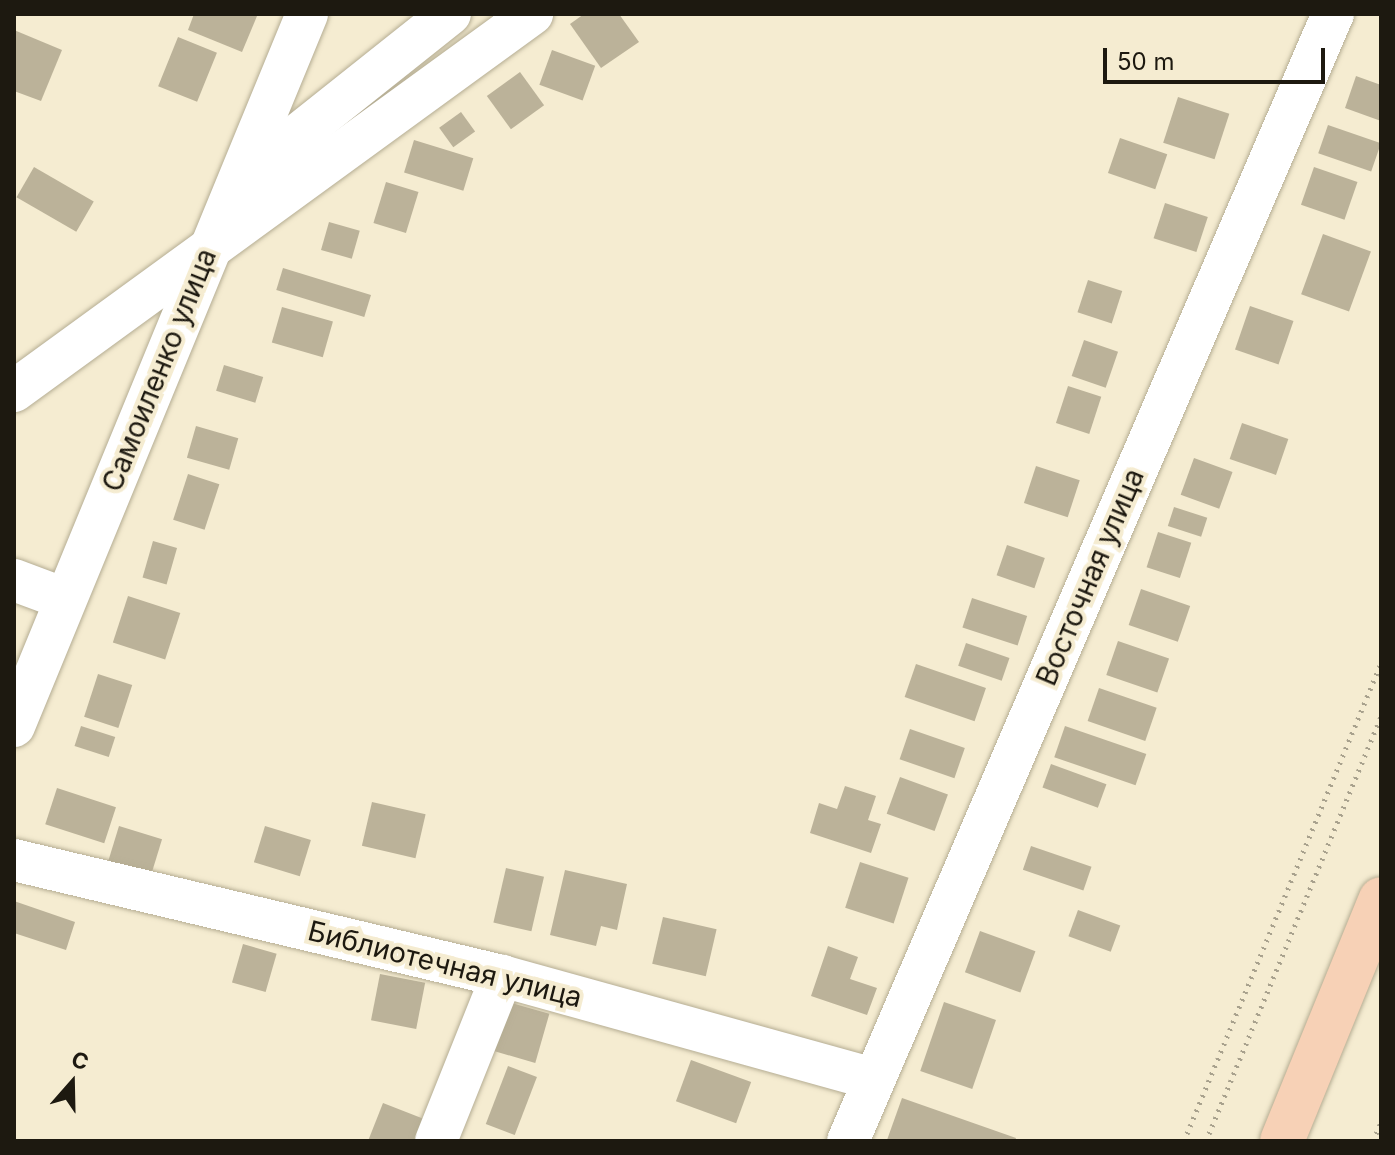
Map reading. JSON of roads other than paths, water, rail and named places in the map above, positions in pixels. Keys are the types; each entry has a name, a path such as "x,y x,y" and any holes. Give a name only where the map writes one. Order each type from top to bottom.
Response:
{"main road":[{"path":"1282,1141 1381,899"}],"street":[{"name":"Самоиленко улица","path":"14,726 307,14"},
{"path":"236,185 450,14"},
{"path":"14,391 532,14"},
{"name":"Восточная улица","path":"848,1141 1333,14"},
{"path":"14,580 65,599"},
{"name":"Библиотечная улица","path":"14,860 502,976 873,1079"},
{"path":"436,1141 502,976"}]}
